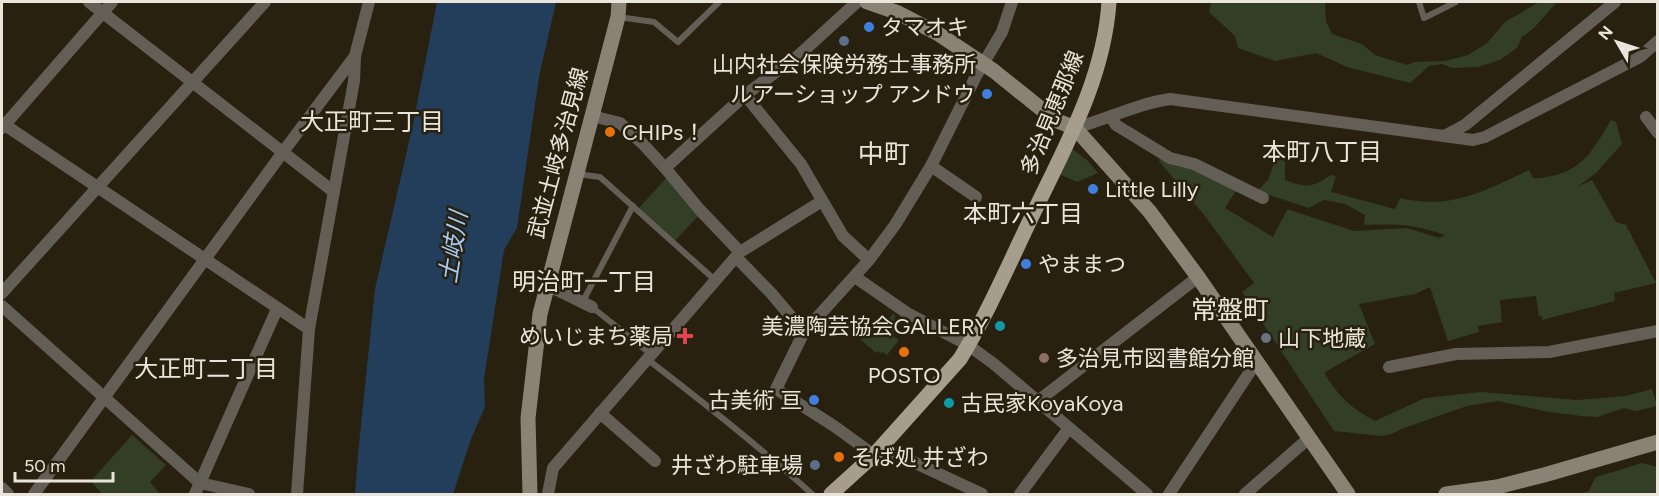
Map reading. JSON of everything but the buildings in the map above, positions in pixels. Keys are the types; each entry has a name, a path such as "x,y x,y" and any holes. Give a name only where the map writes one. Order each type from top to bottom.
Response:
{"main road":[{"name":"多治見恵那線","path":"831,495 878,451 960,359 968,345 1002,282 1075,128 1092,85 1104,45 1109,2"}],"street":[{"path":"89,2 334,192"},
{"path":"112,2 2,126 309,329"},
{"path":"2,293 265,2"},
{"path":"665,168 744,95 799,55 857,2"},
{"path":"867,2 896,12 937,33 994,71 1055,120 1075,128 1150,213 1198,277 1348,495"},
{"path":"982,495 878,451 776,389 804,332 869,260 895,225 931,166 982,64 1002,32 1012,2"},
{"path":"1446,135 1465,125 1615,2"},
{"path":"297,495 309,329 354,81 355,56 365,4"},
{"name":"武並土岐多治見線","path":"530,495 528,418 534,352 547,285 618,9"},
{"path":"1075,128 1111,117 1130,108 1170,99 1473,140 1485,137 1640,57 1658,41"},
{"path":"1640,57 1658,53"},
{"path":"34,495 355,56"},
{"path":"744,95 801,164 843,236 869,260"},
{"path":"592,116 620,123 665,168 804,332"},
{"path":"1111,117 1116,125 1170,158 1194,164 1263,198"},
{"path":"1646,117 1658,133"},
{"path":"931,166 976,197"},
{"path":"548,495 553,468 738,255 822,201"},
{"path":"855,277 907,313 968,345 994,364 1147,495"},
{"path":"1038,401 1198,277"},
{"path":"547,285 587,305"},
{"path":"2,306 105,397 197,489 249,495"},
{"path":"197,489 277,309"},
{"path":"1389,367 1456,354 1549,352 1658,331"},
{"path":"1169,495 1257,361"},
{"path":"600,413 655,461"},
{"path":"1020,495 1069,428"},
{"path":"1245,495 1309,438"},
{"path":"1446,495 1497,487 1595,462 1658,442"},
{"path":"2,488 8,495"}],"lane":[{"path":"618,9 654,22 678,42 718,2"},
{"path":"1419,2 1424,18 1456,2"},
{"path":"576,174 600,177 716,280"},
{"path":"633,206 587,305 648,352 647,358 735,428 812,495"}],"green space":[{"path":"1211,2 1325,2 1326,21 1332,34 1362,44 1375,55 1407,65 1415,62 1445,61 1468,55 1487,43 1505,22 1539,2 1557,2 1534,28 1522,37 1517,48 1500,60 1478,67 1453,68 1442,64 1429,66 1410,83 1347,67 1316,53 1275,61 1238,48 1235,36 1209,12"},
{"path":"1611,120 1616,122 1622,144 1596,173 1577,187 1592,180 1616,222 1626,225 1656,283 1614,293 1615,301 1542,320 1542,316 1539,317 1536,296 1500,300 1502,322 1478,326 1479,332 1448,341 1430,287 1415,294 1359,304 1375,344 1325,372 1335,389 1346,401 1375,421 1425,398 1481,392 1577,400 1626,396 1652,389 1657,406 1636,411 1624,408 1597,417 1549,412 1498,401 1467,406 1382,436 1334,431 1242,292 1254,283 1205,216 1159,161 1160,157 1194,169 1237,189 1225,208 1273,237 1287,210 1290,210 1354,231 1407,228 1439,238 1445,235 1414,227 1364,225 1365,215 1345,204 1324,200 1309,208 1257,191 1268,180 1276,157 1285,159 1285,180 1309,185 1331,175 1336,176 1331,192 1395,209 1400,198 1435,202 1451,200 1482,191 1529,170 1533,178 1538,178 1563,173 1573,168 1588,155"},
{"path":"1071,148 1088,161 1098,173 1077,182 1059,174"},
{"path":"667,177 699,215 674,242 638,209"},
{"path":"893,314 895,315 893,336 899,340 887,355 878,351 876,353 860,339 873,324 880,329"},
{"path":"132,435 166,465 150,482 159,493 102,494 91,481"},
{"path":"1642,463 1657,467 1657,494 1572,494 1588,492 1596,477"}],"water":[{"name":"土岐川","path":"437,2 556,2 539,77 517,228 504,250 484,379 485,407 471,439 453,494 355,494 375,289 412,129"}],"place":[{"name":"タマオキ","path":"869,27"},
{"name":"山内社会保険労務士事務所","path":"844,41"},
{"name":"ルアーショップ アンドウ","path":"987,94"},
{"name":"CHIPs！","path":"610,132"},
{"name":"Little Lilly","path":"1093,189"},
{"name":"やままつ","path":"1026,264"},
{"name":"美濃陶芸協会GALLERY","path":"1000,326"},
{"name":"めいじまち薬局","path":"685,336"},
{"name":"山下地蔵","path":"1266,338"},
{"name":"POSTO","path":"904,352"},
{"name":"多治見市図書館分館","path":"1044,358"},
{"name":"古美術 亘","path":"814,400"},
{"name":"古民家KoyaKoya","path":"949,403"},
{"name":"そば処 井ざわ","path":"839,457"},
{"name":"井ざわ駐車場","path":"815,465"}],"district":[{"name":"大正町三丁目","path":"372,121"},
{"name":"本町八丁目","path":"1322,151"},
{"name":"中町","path":"884,154"},
{"name":"本町六丁目","path":"1023,213"},
{"name":"明治町一丁目","path":"584,281"},
{"name":"常盤町","path":"1230,310"},
{"name":"大正町二丁目","path":"206,368"}]}
